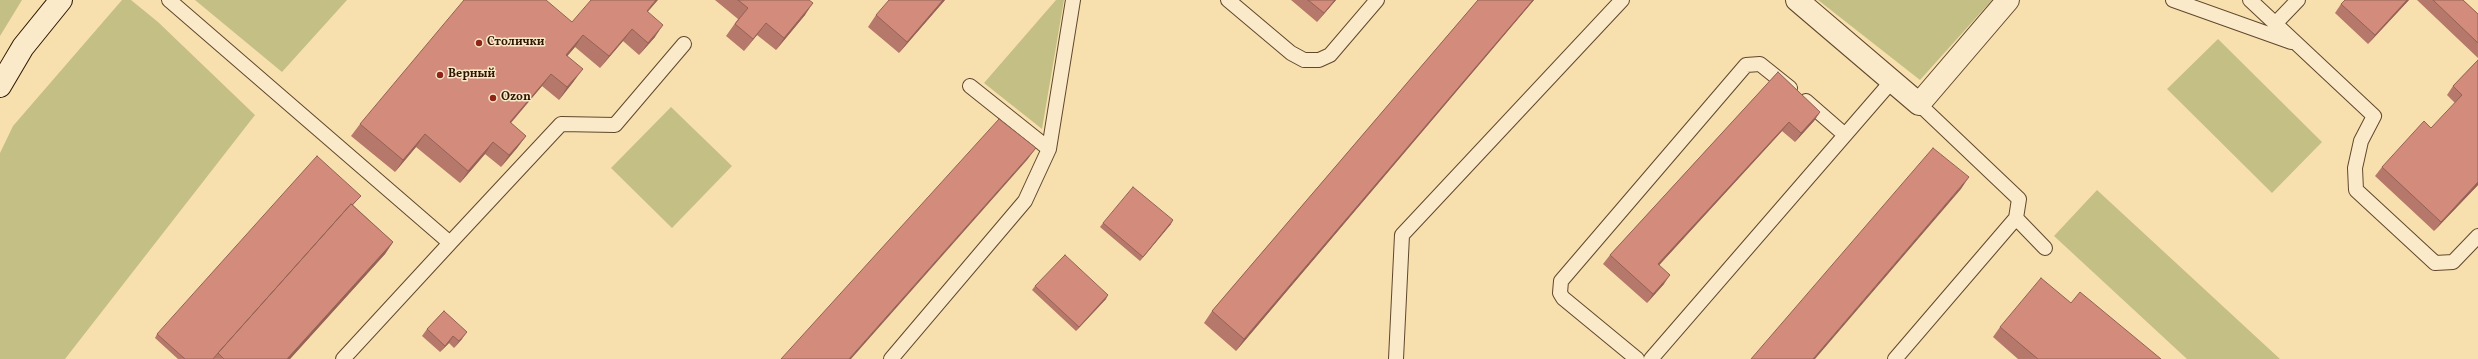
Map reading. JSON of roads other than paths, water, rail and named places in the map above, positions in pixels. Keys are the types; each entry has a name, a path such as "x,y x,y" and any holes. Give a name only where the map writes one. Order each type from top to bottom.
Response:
{"street":[{"path":"1797,0 1891,82 1919,104 2008,0"},
{"path":"0,86 22,47 60,1"}],"lane":[{"path":"169,0 450,243"},
{"path":"892,359 1024,201 1049,149 1072,0"},
{"path":"1228,0 1291,53 1304,60 1318,60 1330,55 1377,0"},
{"path":"1396,359 1402,235 1622,0"},
{"path":"2173,0 2298,45"},
{"path":"2250,0 2374,116 2361,141 2355,168 2356,190 2435,263 2453,262 2478,236"},
{"path":"2275,24 2298,0"},
{"path":"342,359 561,124 615,125 684,44"},
{"path":"1637,359 1564,298 1559,287 1566,275 1746,65 1760,64 1766,67 1845,135"},
{"path":"1651,359 1891,82"},
{"path":"970,86 1049,149"},
{"path":"1895,359 2016,218 2019,199 1919,104"},
{"path":"2016,218 2045,248"}],"place":[{"name":"Столички","path":"479,43"},
{"name":"Верный","path":"440,75"},
{"name":"Ozon","path":"493,98"}]}
